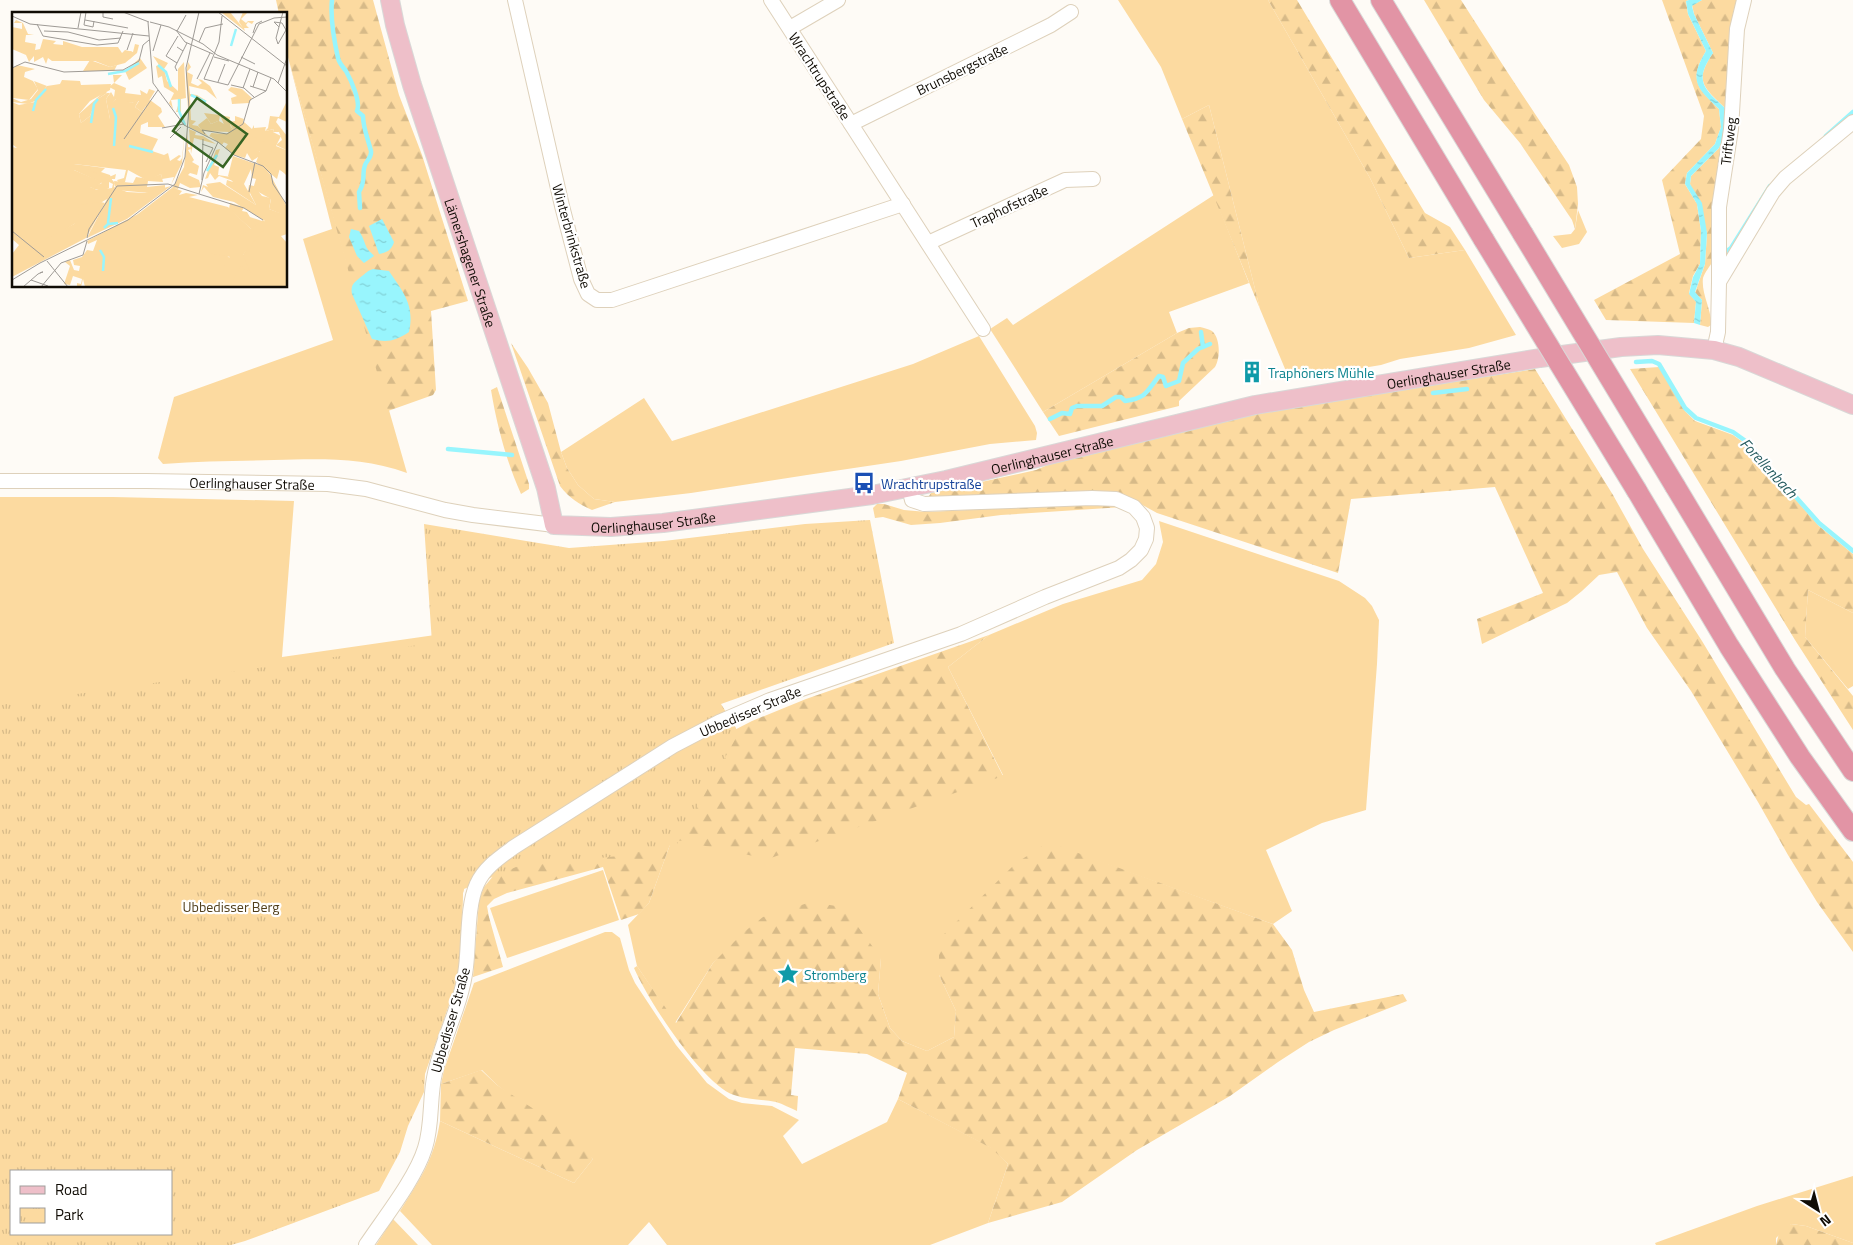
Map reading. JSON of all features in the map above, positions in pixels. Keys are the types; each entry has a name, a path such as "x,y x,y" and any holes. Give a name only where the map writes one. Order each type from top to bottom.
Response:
{"highway":[{"path":"1340,0 1739,662 1800,757 1853,830"},
{"path":"1381,0 1785,669 1853,771"}],"main road":[{"name":"Lämershagener Straße","path":"390,0 395,26 412,85 546,488 554,525"},
{"name":"Oerlinghauser Straße","path":"554,525 611,527 663,523 828,502 909,488 1216,414 1313,394 1585,351 1658,344 1714,350 1748,361 1853,405"}],"street":[{"name":"Winterbrinkstraße","path":"515,0 560,197 579,270 588,294 597,300 612,300 622,297 903,204"},
{"name":"Wrachtrupstraße","path":"771,0 983,329"},
{"path":"790,28 838,0"},
{"name":"Triftweg","path":"1714,350 1718,332 1718,207 1731,129 1737,30 1744,0"},
{"name":"Brunsbergstraße","path":"851,124 1051,25 1071,12"},
{"name":"Triftweg","path":"1719,282 1773,192 1785,178 1853,122"},
{"name":"Traphofstraße","path":"928,243 1065,180 1093,179"},
{"name":"Oerlinghauser Straße","path":"0,481 328,484 366,489 445,510 554,525"},
{"name":"Ubbedisser Straße","path":"366,1245 416,1168 424,1150 429,1134 434,1076 463,985 472,894 485,871 498,859 673,746 719,722 770,700 961,634 1069,587 1119,568 1141,550 1146,539 1147,528 1143,517 1134,507 1116,499 1092,498 924,504 912,500 909,488"}],"green space":[{"path":"276,0 373,0 399,95 422,155 468,301 431,311 436,390 433,395 388,411 289,61 288,12 279,12"},
{"path":"1118,0 1268,0 1370,178 1409,258 1465,250 1516,335 1469,348 1400,359 1381,365 1320,375 1288,376 1260,309 1209,105 1182,119 1161,67"},
{"path":"1268,0 1297,0 1425,213 1450,227 1465,250 1409,258 1370,178"},
{"path":"1424,0 1461,0 1569,165 1577,187 1578,204 1575,229 1572,220 1520,143 1484,100"},
{"path":"1662,0 1689,0 1686,1 1688,14 1706,51 1697,70 1698,83 1719,109 1721,127 1715,144 1687,173 1685,184 1697,204 1701,231 1700,264 1693,276 1689,293 1696,302 1694,323 1606,320 1594,300 1680,254 1662,180 1701,139 1704,116"},
{"path":"1702,0 1740,0 1713,261 1703,278 1711,319 1711,325 1708,327 1700,325 1702,300 1695,293 1705,264 1707,233 1690,184 1691,176 1719,148 1725,108 1711,94 1704,83 1704,70 1713,53 1694,14 1692,5"},
{"path":"289,61 407,473 374,464 325,459 163,464 158,458 174,397 333,340 303,239 332,229"},
{"path":"1209,105 1260,309 1182,119"},
{"path":"1214,195 1249,283 1169,312 1177,333 1043,412 990,329 1007,318 1013,325"},
{"path":"1578,210 1587,232 1579,244 1562,248 1553,236 1571,234 1575,229"},
{"path":"1200,327 1211,330 1215,335 1219,349 1218,359 1215,367 1179,401 1179,406 1059,436 1043,412 1177,333 1189,328"},
{"path":"979,336 1035,426 1036,440 990,444 901,461 691,493 615,502 594,499 578,485 567,468 561,452 644,398 672,441 913,364"},
{"path":"511,343 548,403 561,452 567,468 578,485 594,499 615,502 592,510 574,500 560,486"},
{"path":"1659,367 1685,411 1695,421 1733,435 1747,445 1819,526 1853,554 1853,613 1808,590 1805,637 1853,696 1853,730 1795,640 1630,369"},
{"path":"1535,369 1613,495 1643,549 1702,641 1796,797 1806,805 1809,804 1853,862 1853,952 1817,902 1691,691 1647,628 1617,572 1599,575 1567,603 1482,644 1477,619 1543,593 1495,487 1351,499 1338,573 1157,513 1137,502 931,498 929,496 931,493 1036,470 1057,461 1272,410"},
{"path":"497,387 529,484 529,489 521,494 506,456 496,417 491,390"},
{"path":"0,497 113,497 294,501 282,657 435,635 464,889 459,958 452,996 10,1170 0,1216"},
{"path":"877,504 884,504 904,510 927,512 1086,504 1110,504 1123,507 1001,515 911,525 883,517 875,518 873,508"},
{"name":"Ubbedisser Berg","path":"870,520 894,643 721,704 736,728 737,736 677,844 618,856 516,867 464,889 461,949 458,973 452,996 425,1074 424,1092 408,1126 400,1152 379,1191 231,1245 0,1245 0,705 432,643 424,524 569,548 664,541 805,524"},
{"path":"1159,521 1339,581 1365,598 1372,606 1379,620 1366,810 1322,823 1266,850 1292,911 1273,924 1048,843 939,975 956,1011 954,1037 927,1051 902,1041 890,1028 878,994 881,958 729,949 713,963 675,1023 637,966 628,925 649,903 672,839 1003,775 948,667 989,635 1063,604 1142,580 1156,564 1163,542"},
{"path":"1808,590 1853,613 1853,686 1848,689 1805,637"},
{"path":"989,635 948,667 1003,776 768,859 672,839 649,903 639,914 621,920 603,867 507,893 494,899 487,906 503,967 473,977 479,900 484,887 494,875 709,743 752,721 806,699"},
{"path":"1048,842 1273,924 1292,950 1304,990 1314,1012 1403,994 1407,1001 1309,1042 1230,1096 1137,1150 1062,1202 988,1223 1008,1164 991,1148 898,1099 907,1073 867,1054 795,1048 791,1095 798,1096 797,1111 776,1102 734,1095 721,1088 692,1059 663,1019 634,968 637,966 676,1023 713,963 744,932 763,917 811,902 836,906 850,916 881,958 878,994 890,1028 902,1041 927,1051 954,1037 956,1011 939,975 939,939 1015,864"},
{"path":"603,870 619,920 507,958 490,908"},
{"path":"605,932 612,932 620,938 629,970 635,983 676,1045 707,1083 729,1099 742,1103 772,1106 799,1120 783,1136 802,1164 887,1122 898,1099 992,1148 1008,1164 988,1223 930,1245 667,1245 649,1222 628,1245 432,1245 400,1211 420,1179 430,1158 440,1121 574,1183 593,1159 497,1085 482,1070 441,1084 474,983"},
{"path":"481,1070 497,1085 566,1130 593,1159 574,1183 440,1121 441,1084"},
{"path":"1853,1176 1853,1243 1806,1226 1791,1224 1776,1238 1776,1245 1656,1245 1655,1243 1757,1206"},
{"path":"393,1219 418,1245 376,1245"},
{"path":"1791,1224 1806,1226 1853,1243 1853,1245 1776,1245 1780,1229"}],"water":[{"path":"1702,0 1692,6 1713,53 1704,71 1704,84 1711,95 1725,108 1727,128 1719,148 1691,176 1690,184 1702,203 1707,233 1705,264 1695,292 1702,300 1700,325 1694,323 1696,302 1689,294 1693,277 1700,264 1701,231 1697,204 1685,184 1687,173 1715,144 1721,127 1719,109 1700,89 1696,77 1700,61 1706,51 1688,14 1686,1"},
{"path":"382,219 394,242 388,251 379,254 369,226"},
{"path":"351,229 359,231 374,256 364,263 357,256 349,237"},
{"path":"373,269 389,271 403,292 409,306 409,332 395,339 382,341 372,339 352,294 354,284"}],"waterway":[{"path":"332,0 332,22 338,58 355,91 358,102 357,111 363,116 371,151 365,165 363,183 359,192 360,208"},
{"path":"1826,136 1853,112"},
{"path":"1725,252 1731,248 1770,186"},
{"path":"1201,332 1203,347"},
{"name":"Forellenbach","path":"1050,419 1062,413 1070,414 1072,408 1077,406 1102,406 1116,397 1121,397 1125,401 1138,398 1145,393 1159,376 1163,377 1166,386 1179,381 1183,363 1198,349 1210,344"},
{"name":"Forellenbach","path":"1636,362 1652,361 1659,364 1685,408 1696,418 1733,432 1747,442 1819,523 1853,551"},
{"name":"Forellenbach","path":"1433,393 1467,389"},
{"name":"Forellenbach","path":"448,449 512,455"}],"place":[{"name":"Traphöners Mühle","path":"1252,372"},
{"name":"Wrachtrupstraße","path":"864,483"},
{"name":"Stromberg","path":"788,974"}]}
